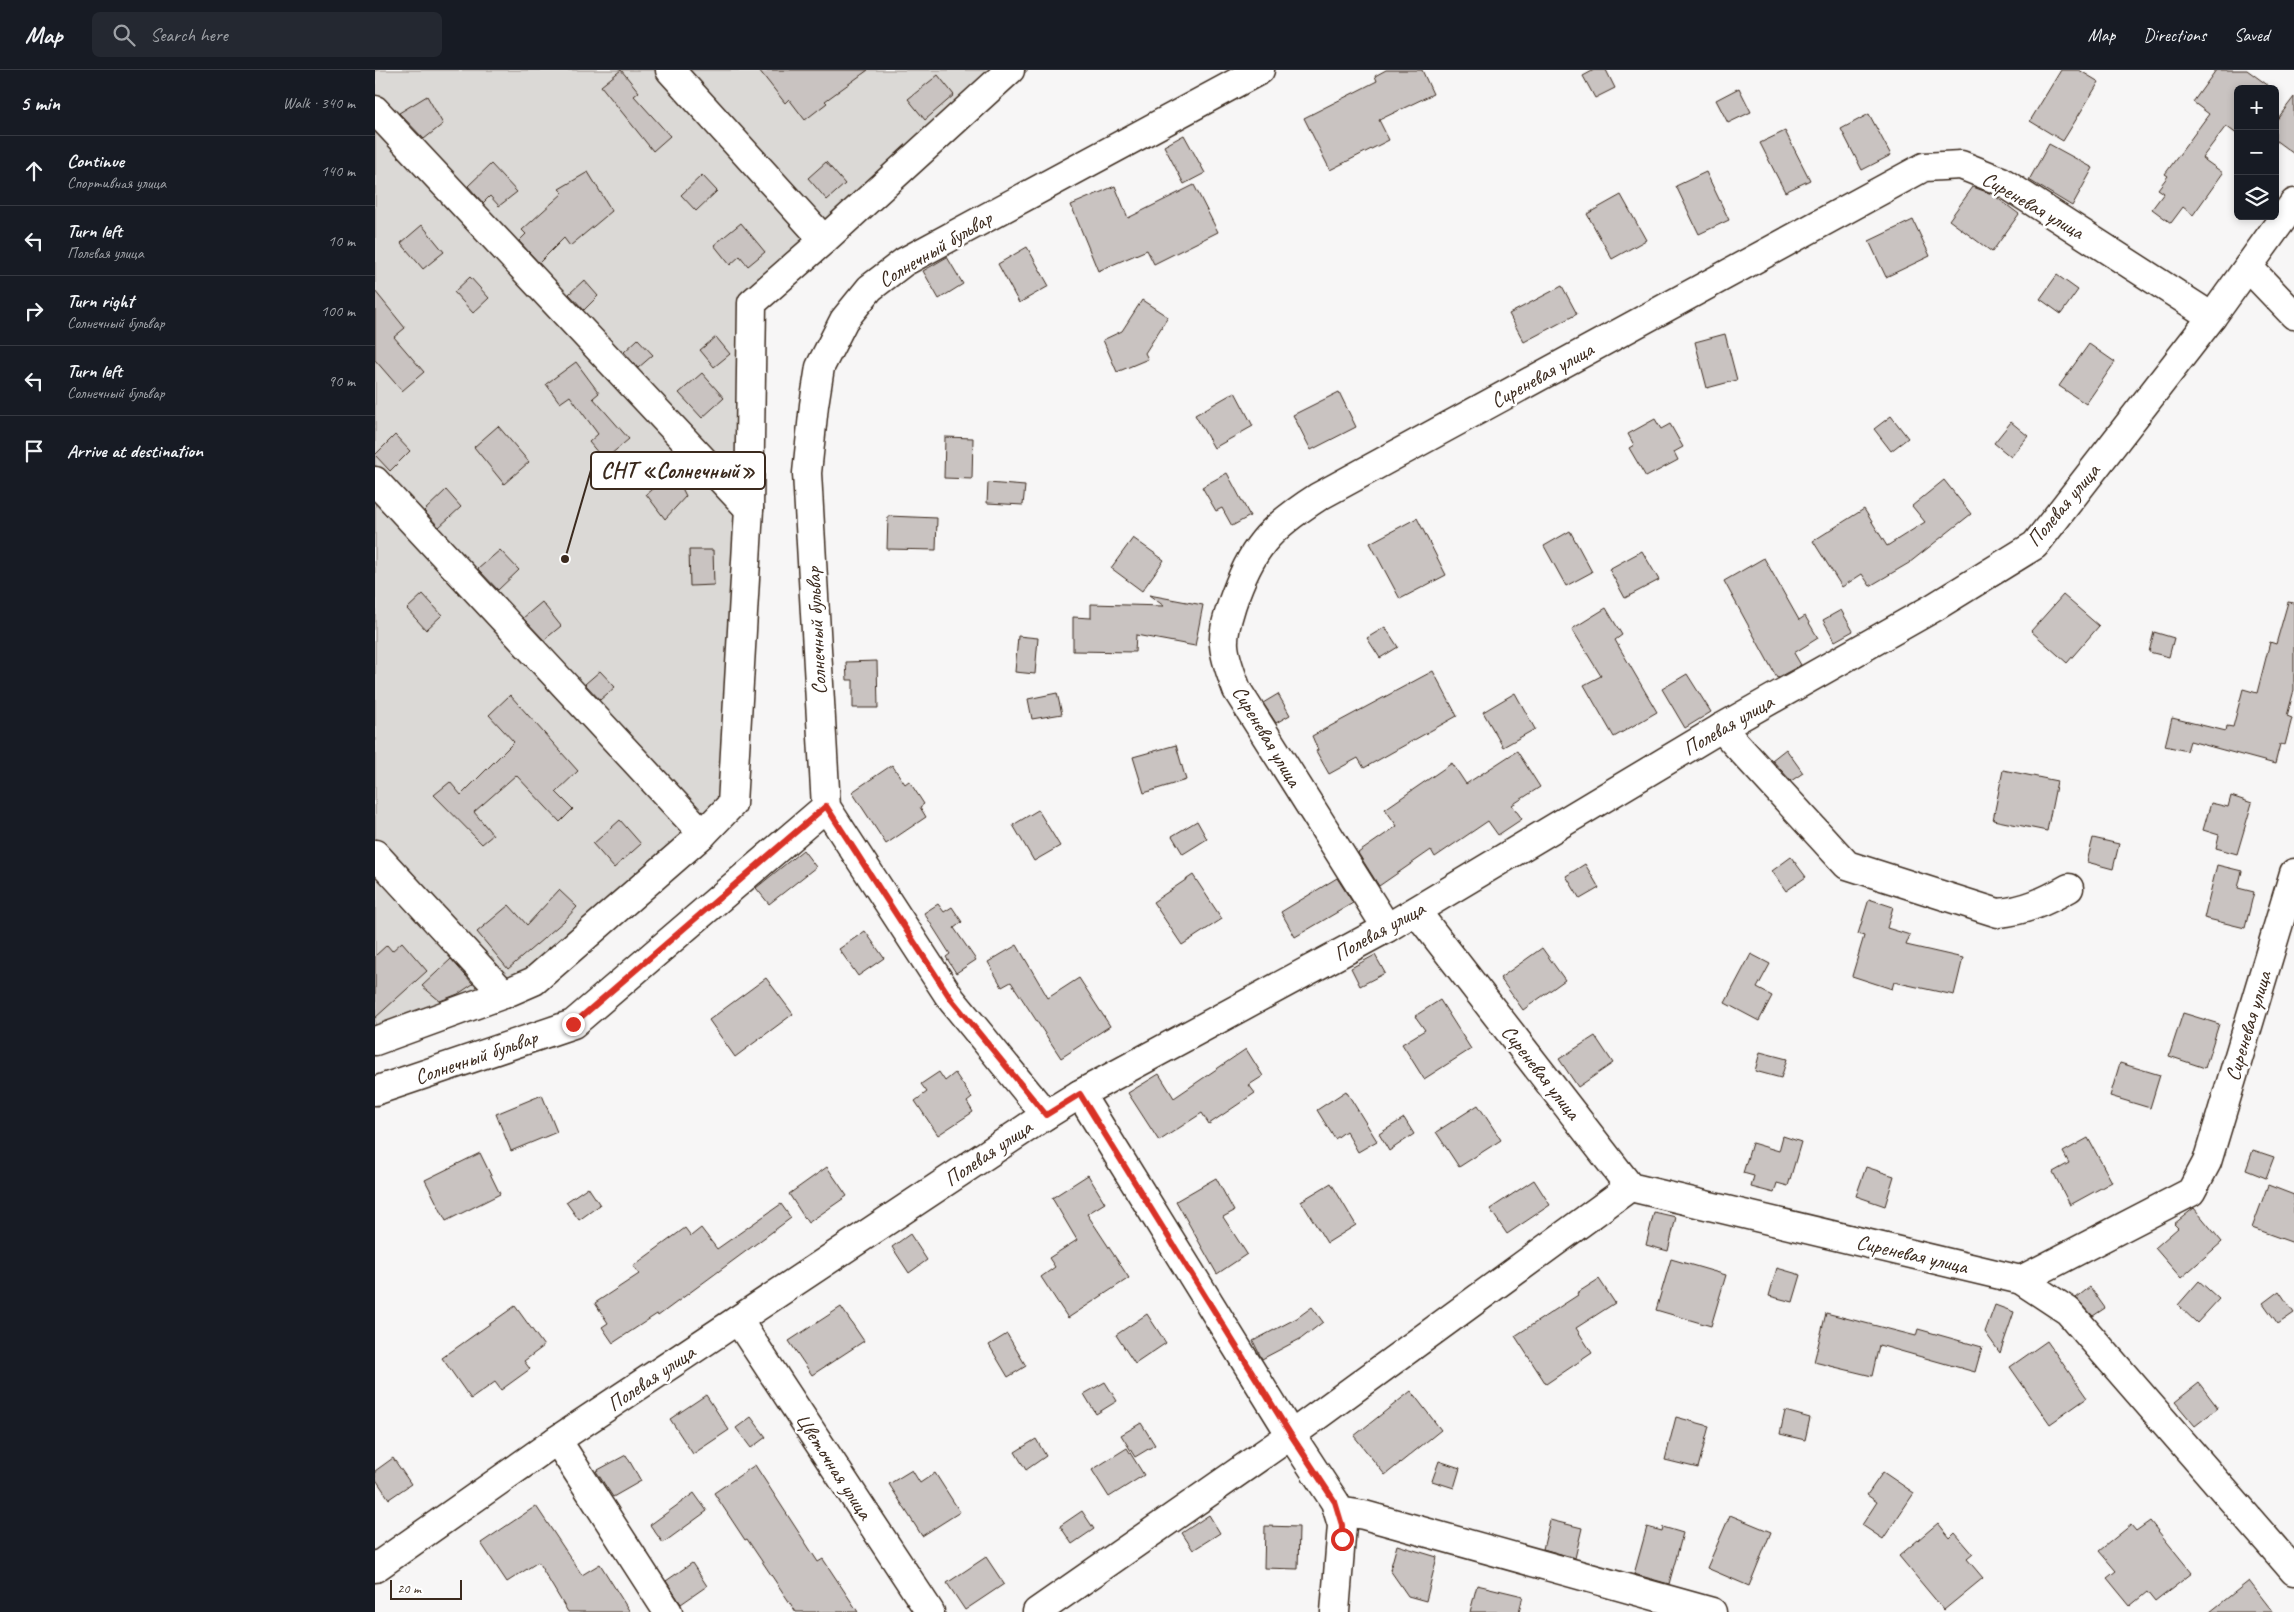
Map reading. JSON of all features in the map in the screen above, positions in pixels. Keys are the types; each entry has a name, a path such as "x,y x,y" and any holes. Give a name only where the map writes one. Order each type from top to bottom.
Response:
{"street":[{"path":"670,70 825,240"},
{"path":"375,1041 504,994 533,981 703,834 732,804 749,509 752,303 825,240 1010,70"},
{"name":"Солнечный бульвар","path":"1046,1115 951,999 826,806 807,473 820,367 844,320 870,288 904,262 1260,70"},
{"path":"375,110 749,509"},
{"name":"Сиреневая улица","path":"1387,928 1237,690 1224,645 1226,625 1240,581 1250,559 1268,534 1289,516 1318,497 1924,167 1961,166 2001,181 2212,317"},
{"name":"Полевая улица","path":"375,1568 557,1440 1080,1094 1387,928 1721,728 1933,608 2035,545 2212,317 2294,203"},
{"path":"2248,267 2294,315"},
{"path":"375,481 703,834"},
{"path":"1721,728 1847,866 1998,914 2017,912 2037,905 2069,888"},
{"name":"Солнечный бульвар","path":"375,1091 573,1024 826,806"},
{"path":"375,854 504,994"},
{"name":"Сиреневая улица","path":"1416,910 1630,1187 2021,1280 2191,1192 2207,1162 2294,873"},
{"path":"1080,1094 1291,1435 1335,1502 1342,1525 1335,1612"},
{"path":"1037,1612 1291,1435 1630,1187"},
{"path":"2021,1280 2068,1311 2294,1571"},
{"name":"Цветочная улица","path":"738,1320 930,1612"},
{"path":"557,1440 668,1612"},
{"path":"1338,1511 1364,1514 1712,1612"}],"shaded area":[{"path":"375,70 1028,70 766,310 744,809 521,999 375,1052"}],"building":[{"path":"621,70 639,92 634,96 670,136 653,151 601,86"},
{"path":"759,70 868,70 825,101 827,103 805,120 789,99 785,103"},
{"path":"1386,70 1422,70 1433,94 1379,120 1389,140 1330,170 1304,118 1377,81 1375,76"},
{"path":"1594,70 1606,70 1615,88 1595,98 1583,76"},
{"path":"2061,70 2079,70 2099,82 2063,141 2030,121"},
{"path":"2216,70 2247,70 2268,85 2234,85 2234,132 2226,126 2202,158 2223,173 2193,215 2183,207 2171,223 2152,209 2164,193 2158,189 2168,176 2165,174 2209,114 2193,102"},
{"path":"938,75 954,95 925,120 908,99"},
{"path":"1739,88 1751,112 1728,123 1716,100"},
{"path":"427,96 443,124 424,139 399,113"},
{"path":"2294,97 2294,154 2279,143 2279,117"},
{"path":"1869,114 1891,155 1862,170 1841,129"},
{"path":"1785,131 1810,180 1785,192 1760,143"},
{"path":"1184,135 1205,173 1184,184 1164,146"},
{"path":"2049,144 2093,168 2072,206 2029,180"},
{"path":"826,162 845,184 827,200 808,178"},
{"path":"491,164 517,192 499,206 490,196 483,203 468,186"},
{"path":"588,172 612,211 570,246 564,238 539,263 519,241 526,234 522,230 563,193 559,189"},
{"path":"1706,172 1729,220 1699,234 1676,186"},
{"path":"702,175 717,191 696,211 681,195"},
{"path":"1194,185 1218,232 1154,264 1147,250 1098,271 1071,205 1115,186 1128,218"},
{"path":"1973,187 1992,194 2019,214 1992,252 1949,220"},
{"path":"1621,195 1646,240 1612,259 1587,214"},
{"path":"1913,220 1930,256 1886,277 1869,241"},
{"path":"741,223 765,252 748,266 740,256 730,265 714,245"},
{"path":"422,225 444,252 423,269 401,243"},
{"path":"1027,247 1049,286 1019,303 998,264"},
{"path":"947,257 963,284 939,299 923,271"},
{"path":"2057,275 2078,290 2061,314 2040,299"},
{"path":"470,277 489,298 473,313 454,292"},
{"path":"584,280 598,296 584,310 569,294"},
{"path":"1562,286 1577,314 1524,342 1509,314"},
{"path":"375,291 405,328 394,337 424,372 402,391 375,360"},
{"path":"1142,300 1168,317 1145,353 1148,359 1117,372 1103,340 1122,331"},
{"path":"1725,334 1737,380 1707,388 1695,342"},
{"path":"716,337 730,354 714,367 700,350"},
{"path":"638,339 653,355 638,368 624,352"},
{"path":"2089,344 2115,362 2086,404 2059,386"},
{"path":"576,362 599,393 593,398 629,439 604,460 589,442 598,434 570,396 560,403 546,384"},
{"path":"702,373 724,398 702,418 679,393"},
{"path":"1235,392 1253,426 1214,448 1195,415"},
{"path":"1339,392 1356,427 1311,450 1293,415"},
{"path":"1891,416 1908,438 1891,451 1874,429"},
{"path":"1655,419 1661,429 1670,424 1683,447 1674,452 1678,460 1646,477 1629,448 1634,445 1628,434"},
{"path":"2011,422 2028,436 2011,457 1994,443"},
{"path":"498,426 529,462 504,484 474,447"},
{"path":"395,435 410,451 390,471 375,455"},
{"path":"945,437 973,438 972,479 944,478"},
{"path":"674,472 686,496 665,519 646,494"},
{"path":"1227,473 1250,516 1232,526 1222,508 1216,511 1202,487"},
{"path":"1944,480 1971,514 1909,563 1870,586 1862,574 1842,587 1813,541 1864,509 1887,546 1925,522 1912,506"},
{"path":"988,483 1025,486 1023,505 987,503"},
{"path":"446,490 461,507 439,527 424,511"},
{"path":"888,516 937,518 936,550 887,549"},
{"path":"1417,518 1446,575 1400,599 1370,543"},
{"path":"1570,531 1592,572 1566,586 1544,546"},
{"path":"1133,538 1164,560 1142,591 1111,568"},
{"path":"500,550 519,570 498,590 478,569"},
{"path":"689,550 713,550 714,585 690,586"},
{"path":"1642,551 1659,580 1625,598 1609,569"},
{"path":"1764,558 1799,620 1805,616 1818,638 1794,653 1801,665 1777,678 1724,581"},
{"path":"423,594 442,615 426,630 407,609"},
{"path":"1149,595 1203,605 1195,646 1136,635 1135,652 1073,651 1073,617 1091,618 1091,604 1164,606"},
{"path":"2063,595 2099,626 2067,663 2031,631"},
{"path":"542,602 561,626 544,640 523,618"},
{"path":"2288,602 2294,603 2294,690 2287,716 2292,718 2285,745 2280,744 2275,764 2190,741 2187,751 2165,746 2172,718 2226,731 2227,726 2233,727 2243,689 2257,693 2270,642 2276,644"},
{"path":"1606,608 1622,635 1615,640 1657,712 1614,737 1584,685 1601,676 1572,629"},
{"path":"1841,610 1853,631 1835,641 1823,620"},
{"path":"1385,627 1398,647 1380,658 1367,638"},
{"path":"2154,632 2174,638 2169,657 2149,652"},
{"path":"1018,636 1038,638 1035,674 1015,672"},
{"path":"877,661 878,708 853,708 853,680 847,680 846,662"},
{"path":"600,671 615,687 600,700 585,684"},
{"path":"1433,671 1457,716 1364,768 1358,758 1329,774 1316,751 1318,750 1312,736"},
{"path":"1687,674 1711,712 1685,728 1662,689"},
{"path":"1057,693 1062,714 1032,719 1028,699"},
{"path":"1515,693 1535,729 1503,747 1483,712"},
{"path":"1278,694 1290,715 1276,723 1263,703"},
{"path":"510,695 578,771 556,792 573,809 560,822 516,775 474,812 493,835 482,844 434,795 450,782 461,795 514,742 489,715"},
{"path":"1176,745 1186,780 1144,793 1133,757"},
{"path":"1786,749 1803,773 1791,781 1772,760"},
{"path":"1517,751 1540,787 1512,805 1522,819 1498,835 1488,821 1435,857 1431,850 1379,886 1358,853 1397,826 1385,809 1452,763 1466,784"},
{"path":"892,765 905,784 909,781 924,804 920,807 926,817 886,844 852,792"},
{"path":"2003,770 2057,781 2047,831 1993,820"},
{"path":"2231,796 2252,803 2237,854 2216,848 2219,835 2203,830 2211,803 2228,807"},
{"path":"1038,810 1060,846 1034,861 1013,825"},
{"path":"620,820 641,844 614,868 593,844"},
{"path":"1197,821 1207,839 1183,854 1172,836"},
{"path":"2093,838 2119,844 2113,869 2087,862"},
{"path":"803,850 816,867 769,904 756,888"},
{"path":"1791,857 1806,877 1786,891 1772,871"},
{"path":"1585,864 1599,888 1580,899 1566,876"},
{"path":"2217,865 2242,871 2238,888 2254,892 2245,928 2204,918"},
{"path":"1193,875 1222,919 1182,945 1153,902"},
{"path":"1337,878 1353,903 1295,937 1281,912"},
{"path":"559,890 577,907 564,921 508,969 477,932 509,905 527,925"},
{"path":"1869,899 1893,907 1887,928 1910,935 1906,945 1963,958 1954,995 1894,982 1892,989 1852,976 1864,936 1858,934"},
{"path":"938,904 944,912 952,907 962,922 954,928 976,960 956,973 946,957 950,954 924,913"},
{"path":"865,931 884,958 858,976 839,949"},
{"path":"402,942 427,971 375,1018 375,956 387,945 392,951"},
{"path":"1017,945 1048,998 1079,978 1110,1026 1061,1058 1011,982 1002,987 988,962"},
{"path":"1542,948 1565,980 1523,1010 1500,978"},
{"path":"1751,954 1770,964 1757,988 1772,996 1759,1021 1725,1003"},
{"path":"1375,955 1385,973 1360,986 1351,968"},
{"path":"451,959 473,984 458,994 440,1001 422,986"},
{"path":"766,978 793,1014 735,1057 709,1020"},
{"path":"1440,1000 1471,1049 1424,1079 1402,1044 1425,1030 1415,1016"},
{"path":"2183,1013 2219,1024 2205,1068 2169,1056"},
{"path":"1595,1036 1613,1063 1578,1087 1559,1059"},
{"path":"1246,1049 1263,1076 1249,1085 1255,1093 1209,1124 1202,1113 1159,1141 1128,1093 1159,1074 1174,1098"},
{"path":"1760,1052 1787,1059 1781,1078 1755,1071"},
{"path":"2120,1063 2160,1075 2150,1108 2110,1096"},
{"path":"939,1072 945,1081 955,1073 972,1098 967,1102 973,1112 938,1135 915,1101 927,1092 921,1084"},
{"path":"1346,1091 1377,1141 1358,1152 1346,1131 1335,1139 1317,1110"},
{"path":"542,1095 557,1132 511,1151 496,1114"},
{"path":"1478,1105 1501,1140 1459,1167 1436,1132"},
{"path":"1404,1118 1414,1134 1389,1151 1379,1134"},
{"path":"1783,1136 1801,1142 1788,1186 1777,1183 1774,1193 1751,1187 1754,1176 1743,1173 1752,1143 1779,1151"},
{"path":"2088,1138 2112,1182 2070,1205 2053,1172 2069,1163 2063,1152"},
{"path":"2253,1150 2274,1157 2266,1178 2246,1170"},
{"path":"480,1153 500,1194 446,1221 425,1180"},
{"path":"827,1167 847,1196 808,1223 789,1194"},
{"path":"1866,1167 1894,1176 1885,1206 1856,1196"},
{"path":"1088,1175 1105,1203 1087,1214 1129,1278 1068,1318 1041,1277 1055,1267 1049,1258 1077,1240 1052,1198"},
{"path":"1216,1178 1234,1211 1223,1217 1247,1254 1217,1274 1176,1201"},
{"path":"1534,1180 1550,1205 1507,1234 1490,1209"},
{"path":"1331,1183 1356,1225 1327,1243 1301,1201"},
{"path":"2268,1185 2294,1195 2294,1243 2252,1228"},
{"path":"588,1187 600,1205 579,1220 566,1202"},
{"path":"781,1204 791,1218 658,1316 657,1314 613,1343 602,1327 608,1323 595,1303 639,1274 633,1266 685,1228 691,1236 701,1228 717,1249"},
{"path":"2194,1208 2222,1242 2181,1278 2155,1248 2178,1228 2174,1224"},
{"path":"1654,1212 1676,1217 1668,1251 1646,1245"},
{"path":"910,1234 927,1260 909,1273 892,1247"},
{"path":"1671,1259 1726,1275 1711,1326 1656,1310"},
{"path":"1777,1268 1801,1275 1793,1302 1769,1296"},
{"path":"1599,1279 1615,1303 1576,1328 1592,1353 1546,1384 1515,1336"},
{"path":"2199,1281 2219,1299 2197,1323 2178,1305"},
{"path":"2090,1287 2105,1308 2093,1316 2076,1298"},
{"path":"2279,1291 2294,1313 2278,1324 2263,1303"},
{"path":"1995,1305 2014,1312 2000,1353 1985,1332"},
{"path":"515,1306 544,1346 524,1361 530,1369 501,1390 495,1382 471,1399 442,1358"},
{"path":"841,1307 864,1341 812,1375 789,1341"},
{"path":"1312,1307 1323,1322 1302,1338 1262,1359 1253,1341 1297,1318"},
{"path":"1826,1313 1916,1336 1918,1329 1982,1347 1975,1372 1879,1345 1872,1376 1814,1362"},
{"path":"1147,1314 1166,1343 1135,1364 1116,1335"},
{"path":"1007,1334 1026,1366 1008,1377 989,1345"},
{"path":"2047,1341 2087,1398 2050,1424 2010,1367"},
{"path":"1105,1382 1117,1401 1096,1414 1084,1394"},
{"path":"2199,1383 2218,1408 2195,1426 2175,1402"},
{"path":"1411,1391 1441,1430 1385,1475 1354,1436"},
{"path":"706,1395 729,1430 693,1454 670,1419"},
{"path":"1785,1411 1810,1418 1805,1440 1780,1434"},
{"path":"751,1417 766,1437 751,1448 736,1428"},
{"path":"1676,1417 1709,1426 1698,1468 1665,1460"},
{"path":"1141,1423 1155,1445 1135,1457 1121,1435"},
{"path":"1036,1439 1046,1456 1026,1470 1015,1452"},
{"path":"1127,1448 1144,1475 1109,1497 1092,1470"},
{"path":"626,1455 641,1481 613,1497 596,1471"},
{"path":"393,1458 411,1484 389,1499 375,1478 375,1471"},
{"path":"1439,1461 1460,1468 1454,1488 1432,1481"},
{"path":"755,1465 818,1562 823,1559 858,1612 796,1612 747,1539 745,1540 714,1493"},
{"path":"912,1470 920,1483 935,1473 960,1512 922,1536 889,1484"},
{"path":"1883,1472 1914,1493 1883,1539 1862,1525 1877,1502 1867,1495"},
{"path":"694,1493 707,1511 663,1543 650,1525"},
{"path":"536,1506 582,1575 600,1564 630,1612 568,1612 538,1562 507,1582 481,1543"},
{"path":"1082,1511 1094,1529 1072,1544 1060,1526"},
{"path":"1209,1515 1220,1533 1193,1550 1182,1533"},
{"path":"1730,1515 1771,1532 1749,1586 1707,1568"},
{"path":"1550,1520 1582,1528 1575,1558 1543,1549"},
{"path":"2150,1521 2192,1573 2155,1602 2147,1592 2130,1606 2107,1578 2116,1571 2099,1551 2131,1525 2136,1531"},
{"path":"1938,1523 1950,1538 1955,1533 1973,1554 1967,1559 1983,1578 1944,1610 1899,1556"},
{"path":"1265,1526 1299,1527 1298,1569 1264,1568"},
{"path":"1647,1527 1662,1531 1663,1527 1683,1533 1669,1584 1634,1574"},
{"path":"1397,1545 1437,1557 1426,1601 1408,1596 1390,1570"},
{"path":"986,1557 1004,1584 965,1610 947,1583"},
{"path":"692,1563 707,1586 681,1604 666,1581"},
{"path":"2249,1581 2273,1612 2210,1612"},
{"path":"1477,1585 1523,1596 1519,1612 1470,1612"}],"place":[{"name":"СНТ «Солнечный»","path":"565,559"}],"route":[{"path":"573,1024 826,806 951,999 1046,1115 1080,1094 1291,1435 1335,1502 1342,1525 1342,1539"}]}
